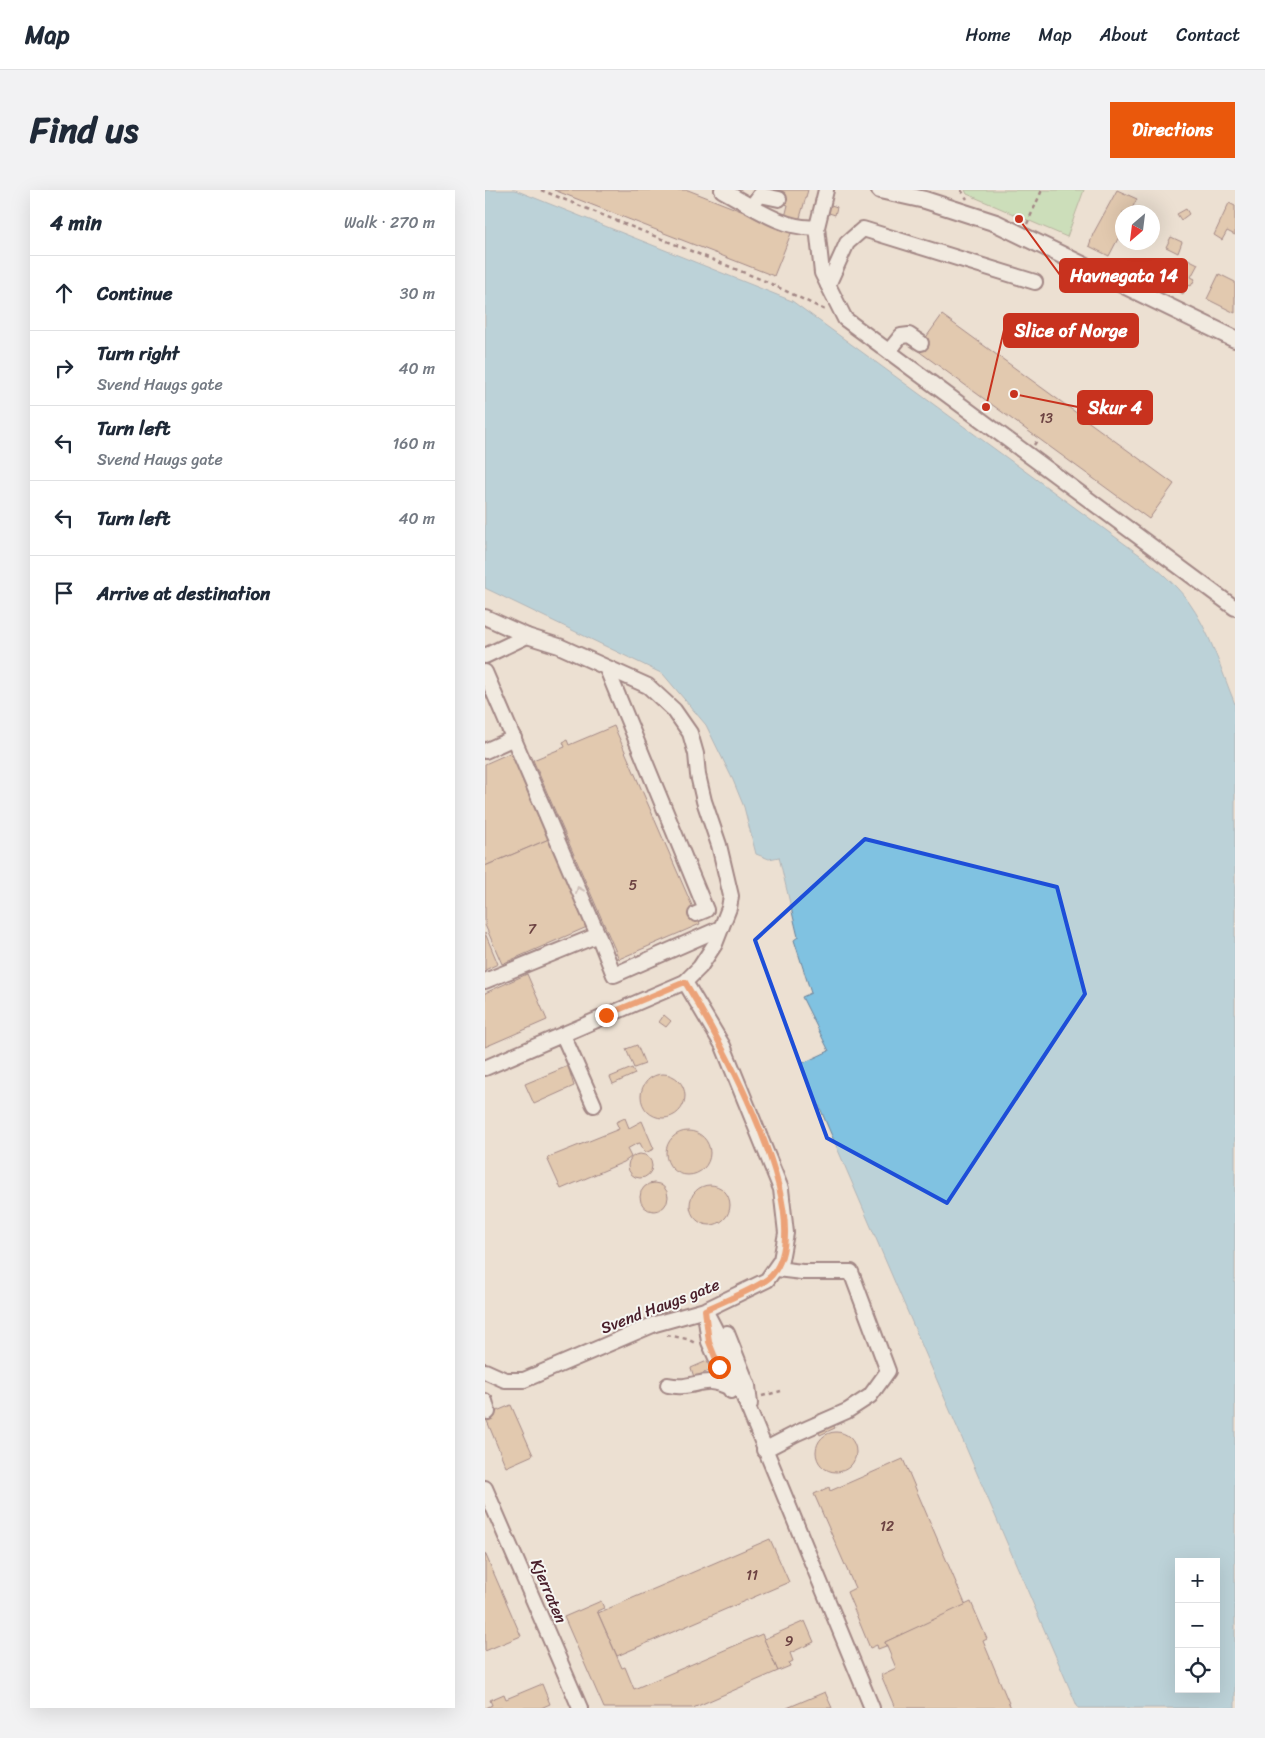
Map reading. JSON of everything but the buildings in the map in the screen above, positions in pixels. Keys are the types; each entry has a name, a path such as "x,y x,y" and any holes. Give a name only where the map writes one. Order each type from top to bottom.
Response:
{"main road":[{"path":"880,190 926,195 996,223 1235,339"}],"street":[{"path":"723,190 775,217 805,228 817,227"},
{"path":"826,190 817,227 822,273 845,319 1235,608"},
{"path":"752,206 761,194 779,199"},
{"path":"828,285 847,243 863,229 1035,282"},
{"path":"889,351 901,336 909,335 921,343"},
{"path":"485,617 527,636 559,646 648,686 674,710 690,733 696,754 698,775 704,801 719,845 731,896 729,908 715,944 700,967 685,982 485,1068"},
{"path":"485,656 527,636"},
{"path":"607,669 706,910 696,914"},
{"path":"485,672 614,975 721,928"},
{"path":"485,751 514,738"},
{"path":"485,981 598,935"},
{"name":"Svend Haugs gate","path":"486,1375 505,1380 523,1380 655,1324 705,1310 767,1280 777,1268 785,1249 786,1233 781,1189 723,1046 685,982"},
{"path":"563,1034 594,1105"},
{"path":"764,1450 797,1432 847,1411 871,1396 887,1371 851,1272 802,1272 777,1268"},
{"path":"705,1310 709,1342 751,1417 872,1708"},
{"path":"705,1310 728,1334 748,1386 751,1417"},
{"path":"668,1385 686,1387 708,1380 722,1383 734,1389"},
{"name":"Kjerraten","path":"485,1488 580,1708"}],"path":[{"path":"541,190 765,281 845,319"},
{"path":"961,190 967,199"},
{"path":"1026,225 1042,190"}],"highlighted area":[{"path":"865,839 1057,887 1085,994 947,1203 827,1138 755,940"}],"green space":[{"path":"965,190 1084,190 1067,237 967,194"}],"water":[{"path":"485,190 515,190 792,301 1144,558 1178,589 1203,625 1235,704 1235,1708 1078,1708 801,1064 829,1051 802,997 811,993 794,940 798,937 779,857 769,859 756,854 744,807 706,725 663,674 485,588"}],"place":[{"name":"Havnegata 14","path":"1019,219"},
{"name":"Skur 4","path":"1014,394"},
{"name":"Slice of Norge","path":"986,407"}],"route":[{"path":"606,1015 685,982 723,1046 781,1189 786,1233 785,1249 777,1268 767,1280 705,1310 707,1334 719,1367"}]}
